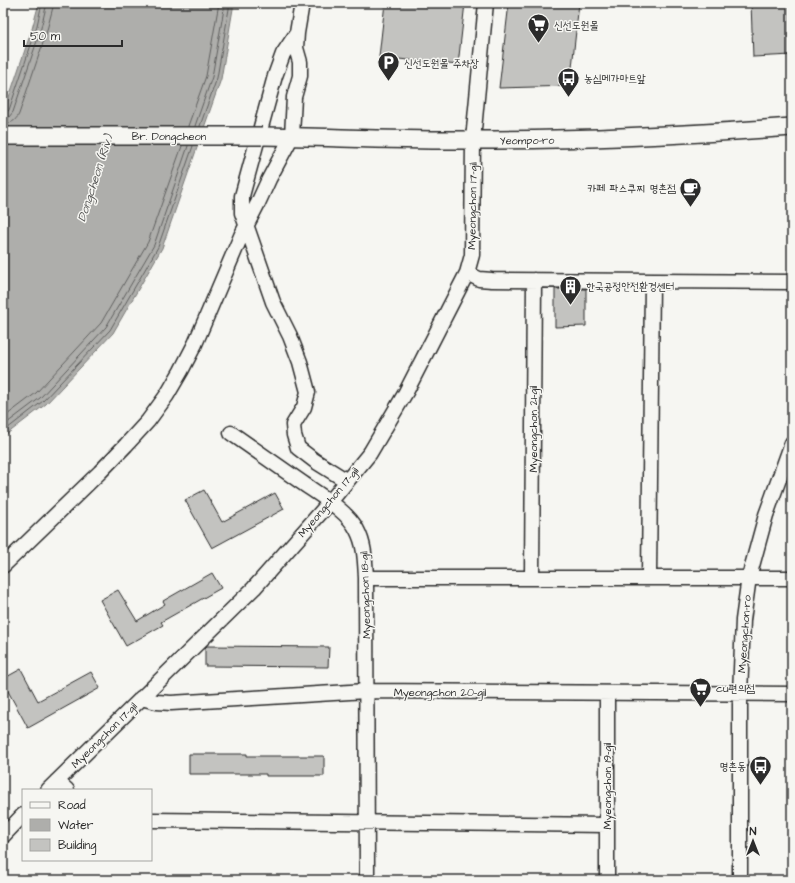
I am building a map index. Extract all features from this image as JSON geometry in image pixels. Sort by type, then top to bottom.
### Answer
[{"type":"main road","name":"Yeompo-ro","points":[[262,136],[473,140],[546,139],[680,134],[792,127]]},
{"type":"main road","name":"Br. Dongcheon","points":[[3,136],[262,136]]},
{"type":"street","points":[[3,566],[100,472],[148,421],[167,395],[195,344],[246,225],[292,136],[294,97],[300,76],[300,62],[296,48],[302,3]]},
{"type":"street","name":"Myeongchon 17-gil","points":[[57,787],[141,698],[254,588],[330,502],[370,452],[406,392],[467,273],[472,255],[473,140],[486,3]]},
{"type":"street","points":[[297,33],[284,54],[275,76],[242,196],[242,213],[273,302],[290,336],[300,362],[308,392],[304,407],[293,425],[298,448],[315,461],[347,481]]},
{"type":"street","points":[[467,273],[479,279],[492,280],[792,282]]},
{"type":"street","name":"Myeongchon 21-gil","points":[[532,578],[534,280]]},
{"type":"street","points":[[649,578],[652,281]]},
{"type":"street","name":"Myeongchon 18-gil","points":[[231,433],[330,502],[346,515],[357,528],[363,543],[366,578],[366,880]]},
{"type":"street","name":"Myeongchon-ro","points":[[740,880],[740,694],[743,620],[749,578],[766,515],[792,443]]},
{"type":"street","points":[[366,578],[792,578]]},
{"type":"street","name":"Myeongchon 20-gil","points":[[141,698],[157,702],[171,703],[366,691],[792,694]]},
{"type":"street","name":"Myeongchon 19-gil","points":[[607,693],[607,880]]},
{"type":"street","points":[[3,836],[22,816]]},
{"type":"street","points":[[152,820],[607,825]]},
{"type":"water","name":"Dongcheon (Riv.)","points":[[39,3],[234,3],[221,79],[162,248],[113,333],[46,404],[3,437],[3,115],[32,29]]},
{"type":"building","points":[[385,3],[465,3],[458,65],[379,57]]},
{"type":"building","name":"신선도원몰","points":[[509,3],[579,3],[570,86],[499,88]]},
{"type":"building","points":[[751,3],[792,3],[792,55],[753,57]]},
{"type":"building","name":"한국공정안전환경센터","points":[[555,289],[586,289],[586,326],[555,327]]},
{"type":"building","points":[[204,490],[222,522],[275,493],[284,509],[212,548],[185,500]]},
{"type":"building","points":[[212,573],[221,588],[161,622],[163,625],[126,646],[100,600],[118,590],[137,621],[165,604],[163,601]]},
{"type":"building","points":[[207,646],[329,647],[328,667],[205,666],[205,648]]},
{"type":"building","points":[[21,669],[38,701],[91,672],[100,688],[28,728],[3,682],[3,679]]},
{"type":"building","points":[[189,754],[324,756],[324,776],[189,774]]},
{"type":"place","name":"신선도원몰","points":[[539,44]]},
{"type":"place","name":"신선도원몰 주차장","points":[[388,82]]},
{"type":"place","name":"농심메가마트앞","points":[[569,98]]},
{"type":"place","name":"카페 파스쿠찌 명촌점","points":[[691,208]]},
{"type":"place","name":"한국공정안전환경센터","points":[[570,306]]},
{"type":"place","name":"cu편의점","points":[[701,708]]},
{"type":"place","name":"명촌동","points":[[761,786]]}]
